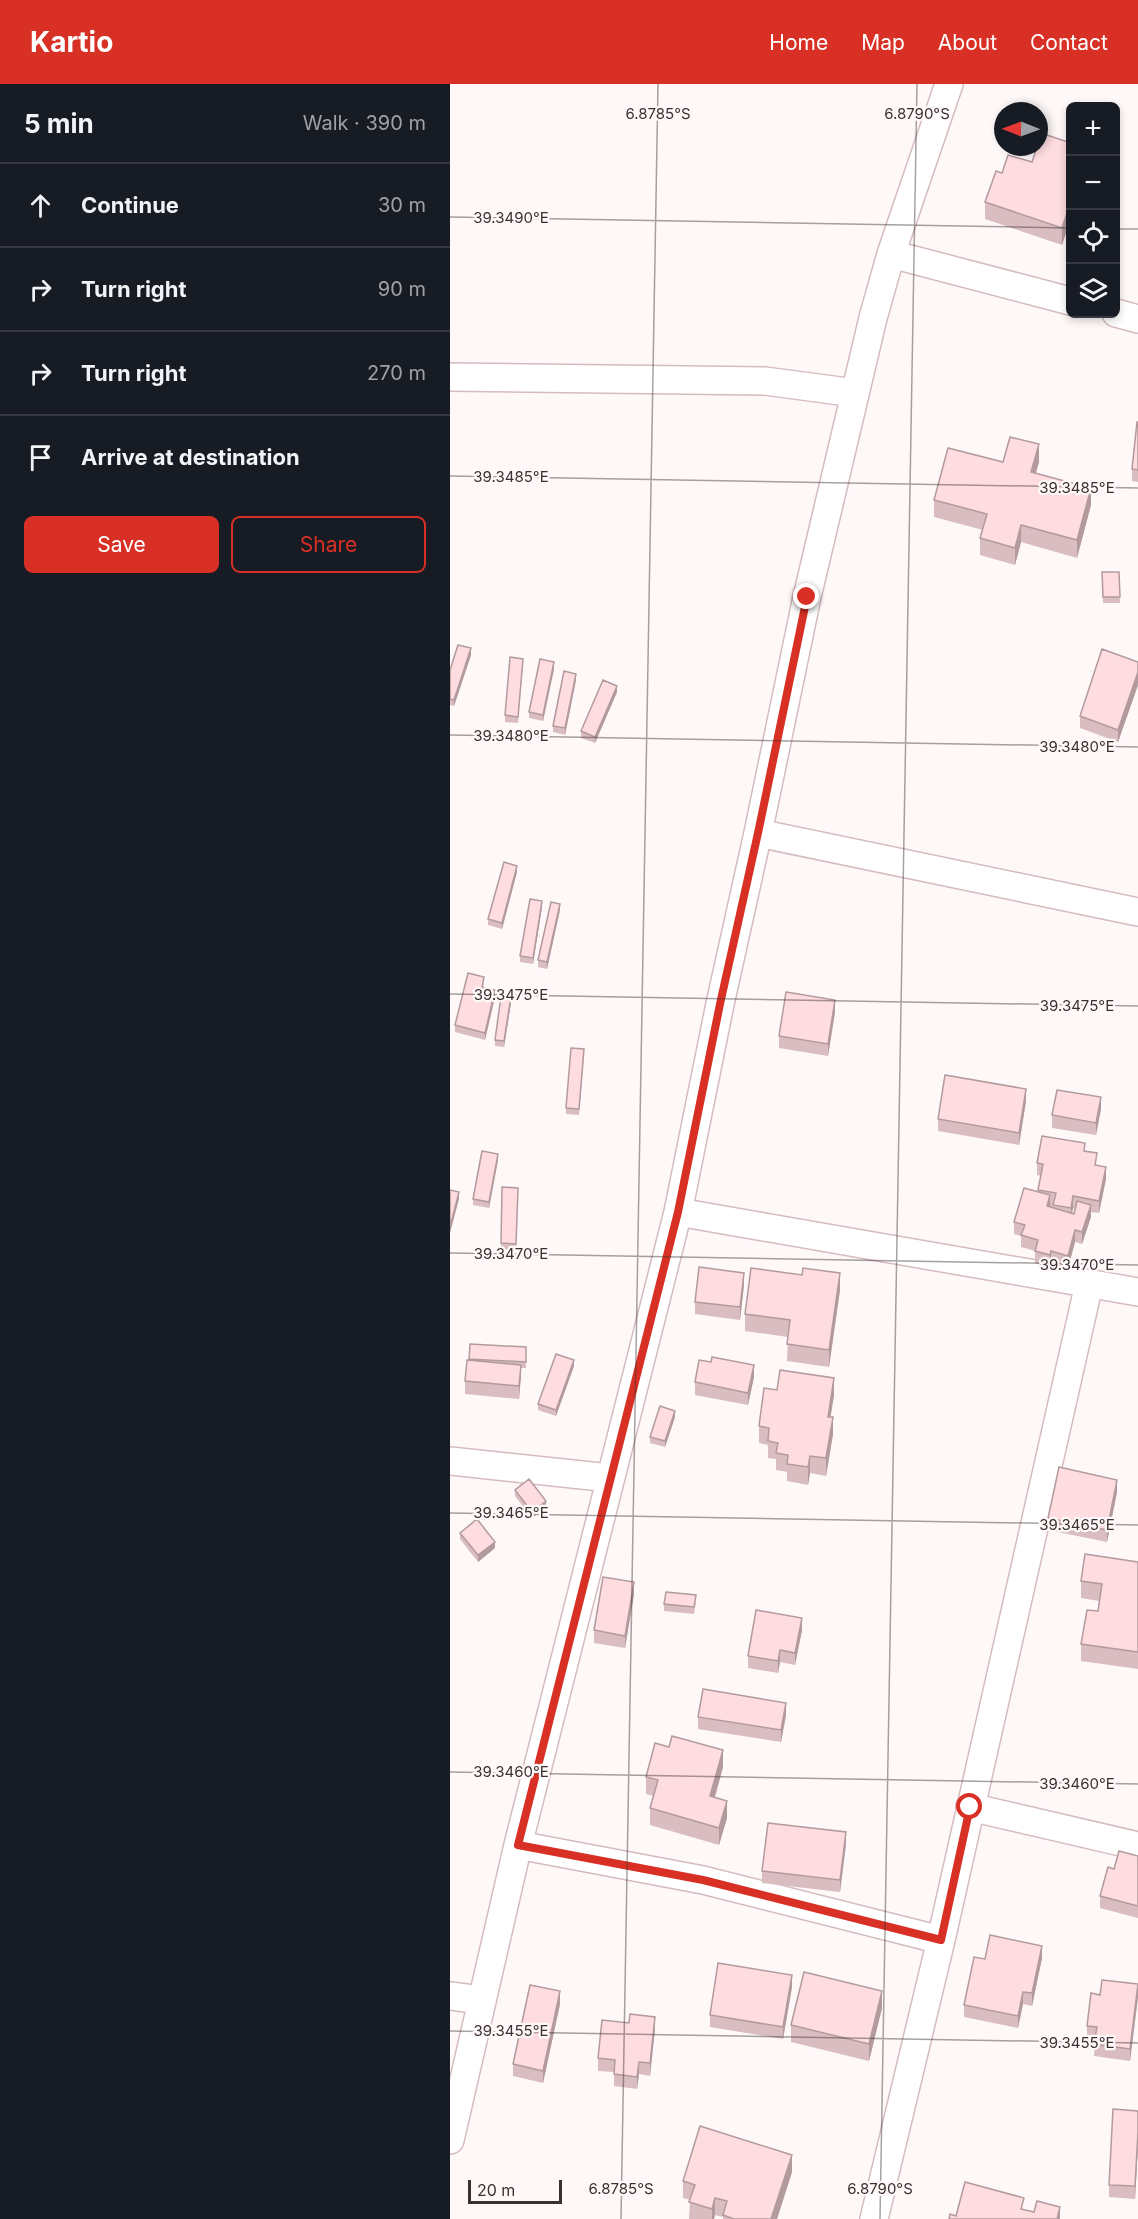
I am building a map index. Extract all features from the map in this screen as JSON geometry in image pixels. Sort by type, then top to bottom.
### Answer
[{"type":"street","points":[[450,2140],[518,1845],[678,1212],[807,597],[855,393],[891,254],[949,84]]},
{"type":"street","points":[[891,254],[1066,300]]},
{"type":"street","points":[[1120,314],[1138,319]]},
{"type":"street","points":[[450,377],[765,381],[855,393]]},
{"type":"street","points":[[758,833],[1138,912]]},
{"type":"street","points":[[678,1212],[1138,1292]]},
{"type":"street","points":[[874,2219],[941,1940],[1089,1284]]},
{"type":"street","points":[[450,1461],[610,1478]]},
{"type":"street","points":[[970,1807],[1138,1846]]},
{"type":"street","points":[[518,1845],[703,1880],[941,1940]]},
{"type":"street","points":[[450,1996],[481,2000]]},
{"type":"building","points":[[1048,135],[1066,141],[1066,216],[1062,228],[985,202],[996,171],[1002,173],[1008,156],[1032,162],[1034,156],[1048,156]]},
{"type":"building","points":[[1138,422],[1138,470],[1132,469]]},
{"type":"building","points":[[1010,437],[1039,444],[1031,472],[1091,488],[1077,540],[1021,525],[1015,548],[980,538],[987,514],[934,500],[948,448],[1003,462]]},
{"type":"building","points":[[1102,572],[1119,572],[1120,597],[1103,597]]},
{"type":"building","points":[[458,645],[471,648],[454,700],[450,699],[450,670]]},
{"type":"building","points":[[1102,649],[1138,662],[1138,672],[1118,730],[1080,716]]},
{"type":"building","points":[[510,657],[523,659],[518,717],[505,715]]},
{"type":"building","points":[[540,659],[554,662],[543,715],[529,712]]},
{"type":"building","points":[[564,671],[576,674],[565,728],[553,726]]},
{"type":"building","points":[[603,680],[617,686],[595,737],[581,731]]},
{"type":"building","points":[[504,862],[517,866],[502,923],[488,919]]},
{"type":"building","points":[[530,899],[542,901],[533,958],[520,956]]},
{"type":"building","points":[[551,902],[560,904],[547,962],[538,960]]},
{"type":"building","points":[[468,973],[484,977],[482,988],[495,990],[485,1033],[455,1025]]},
{"type":"building","points":[[786,992],[835,1000],[828,1044],[779,1036]]},
{"type":"building","points":[[501,996],[511,997],[504,1041],[495,1040]]},
{"type":"building","points":[[571,1048],[584,1049],[579,1109],[566,1108]]},
{"type":"building","points":[[945,1075],[1026,1089],[1019,1133],[938,1119]]},
{"type":"building","points":[[1057,1090],[1101,1097],[1096,1123],[1052,1115]]},
{"type":"building","points":[[1042,1136],[1085,1143],[1084,1151],[1097,1153],[1095,1165],[1106,1167],[1099,1201],[1073,1196],[1071,1208],[1053,1205],[1056,1193],[1038,1190],[1043,1164],[1037,1163]]},
{"type":"building","points":[[482,1151],[498,1154],[489,1202],[473,1199]]},
{"type":"building","points":[[502,1187],[518,1188],[516,1244],[501,1243]]},
{"type":"building","points":[[1024,1188],[1050,1195],[1047,1206],[1074,1214],[1077,1201],[1091,1205],[1082,1232],[1075,1230],[1068,1256],[1051,1251],[1050,1255],[1035,1251],[1038,1240],[1021,1235],[1025,1225],[1014,1222]]},
{"type":"building","points":[[450,1190],[459,1192],[450,1227]]},
{"type":"building","points":[[699,1267],[744,1273],[740,1307],[695,1302]]},
{"type":"building","points":[[751,1268],[802,1275],[803,1268],[840,1273],[829,1350],[787,1344],[790,1320],[745,1314]]},
{"type":"building","points":[[470,1344],[526,1347],[526,1362],[469,1359]]},
{"type":"building","points":[[556,1354],[574,1360],[556,1410],[538,1404]]},
{"type":"building","points":[[712,1357],[754,1365],[748,1393],[695,1382],[699,1360],[711,1362]]},
{"type":"building","points":[[467,1360],[521,1365],[519,1386],[465,1381]]},
{"type":"building","points":[[780,1370],[834,1378],[828,1417],[833,1417],[826,1458],[810,1456],[808,1467],[787,1464],[788,1455],[776,1453],[778,1443],[768,1441],[769,1428],[759,1426],[764,1388],[777,1390]]},
{"type":"building","points":[[660,1406],[675,1411],[665,1441],[650,1437]]},
{"type":"building","points":[[1059,1467],[1117,1480],[1107,1530],[1048,1518]]},
{"type":"building","points":[[529,1479],[546,1501],[532,1512],[515,1490]]},
{"type":"building","points":[[477,1519],[495,1542],[478,1555],[460,1533]]},
{"type":"building","points":[[1085,1554],[1138,1562],[1138,1652],[1081,1644],[1087,1610],[1098,1611],[1102,1584],[1081,1581]]},
{"type":"building","points":[[603,1577],[634,1582],[625,1636],[594,1630]]},
{"type":"building","points":[[666,1592],[696,1595],[694,1607],[664,1604]]},
{"type":"building","points":[[756,1610],[802,1618],[795,1653],[780,1650],[778,1661],[748,1656]]},
{"type":"building","points":[[703,1689],[786,1703],[781,1730],[698,1717]]},
{"type":"building","points":[[672,1736],[723,1750],[710,1796],[727,1801],[719,1828],[650,1808],[658,1780],[646,1777],[655,1743],[669,1747]]},
{"type":"building","points":[[768,1823],[846,1832],[840,1880],[762,1871]]},
{"type":"building","points":[[1119,1851],[1138,1856],[1138,1906],[1100,1896],[1108,1867],[1114,1869]]},
{"type":"building","points":[[990,1935],[1042,1946],[1032,1993],[1023,1992],[1018,2016],[964,2005],[974,1957],[985,1959]]},
{"type":"building","points":[[718,1963],[792,1975],[783,2027],[710,2015]]},
{"type":"building","points":[[804,1972],[882,1991],[869,2044],[791,2025]]},
{"type":"building","points":[[1102,1980],[1138,1984],[1130,2049],[1094,2044],[1097,2027],[1087,2026],[1091,1993],[1100,1995]]},
{"type":"building","points":[[530,1985],[560,1991],[543,2071],[513,2064]]},
{"type":"building","points":[[630,2014],[655,2017],[650,2063],[639,2062],[637,2077],[614,2074],[615,2060],[598,2058],[602,2020],[629,2023]]},
{"type":"building","points":[[1113,2109],[1138,2111],[1135,2186],[1109,2185]]},
{"type":"building","points":[[700,2126],[792,2155],[771,2219],[734,2219],[723,2215],[727,2201],[715,2198],[712,2209],[689,2202],[695,2185],[683,2181]]},
{"type":"building","points":[[965,2182],[1024,2198],[1021,2209],[1034,2212],[1037,2201],[1060,2207],[1057,2219],[949,2219],[950,2214],[956,2216]]},
{"type":"route","points":[[807,597],[678,1212],[518,1845],[703,1880],[941,1940],[970,1807]]}]
